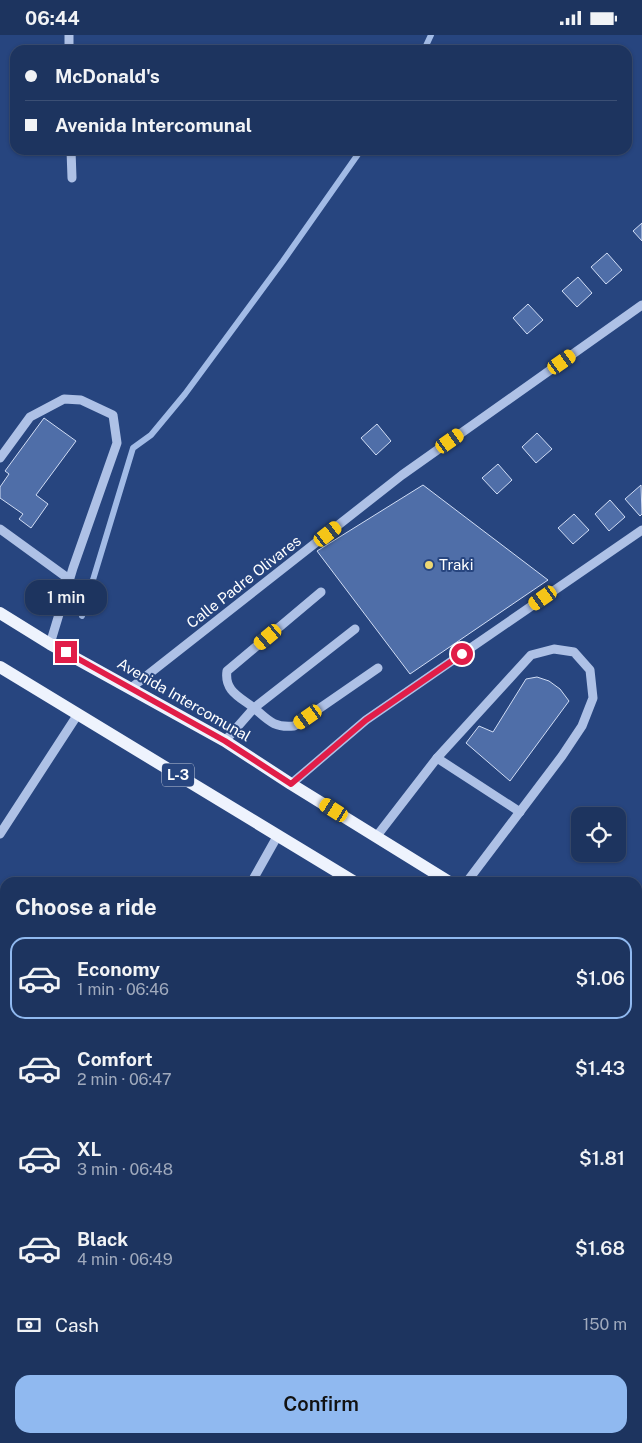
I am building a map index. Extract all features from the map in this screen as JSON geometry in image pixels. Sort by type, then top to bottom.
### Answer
[{"type":"main road","name":"Avenida Intercomunal","points":[[0,613],[225,741],[441,877]]},
{"type":"main road","name":"L-3","points":[[0,667],[346,877]]},
{"type":"street","points":[[71,155],[72,178]]},
{"type":"street","name":"Calle Padre Olivares","points":[[130,688],[402,475],[642,305]]},
{"type":"street","points":[[0,458],[30,417],[64,399],[81,400],[112,415],[117,443],[69,579],[50,643]]},
{"type":"street","points":[[0,529],[69,579]]},
{"type":"street","points":[[291,784],[366,720],[641,532]]},
{"type":"street","points":[[321,592],[227,671],[226,681],[230,689],[275,726],[294,726],[378,668]]},
{"type":"street","points":[[225,741],[254,709],[356,629]]},
{"type":"street","points":[[376,837],[437,758],[531,655],[554,649],[574,652],[590,670],[592,698],[582,726],[562,756],[471,877]]},
{"type":"street","points":[[0,834],[78,714]]},
{"type":"street","points":[[437,758],[520,812]]},
{"type":"street","points":[[255,877],[278,835]]},
{"type":"building","points":[[642,223],[642,241],[633,231]]},
{"type":"building","points":[[607,253],[622,270],[606,284],[591,267]]},
{"type":"building","points":[[578,277],[592,293],[577,307],[562,291]]},
{"type":"building","points":[[528,304],[543,320],[527,334],[513,318]]},
{"type":"building","points":[[44,418],[76,441],[36,495],[48,504],[31,528],[19,519],[23,514],[0,498],[0,487],[9,474],[5,471]]},
{"type":"building","points":[[377,424],[391,441],[376,455],[361,438]]},
{"type":"building","points":[[537,433],[552,449],[536,463],[522,447]]},
{"type":"building","points":[[498,464],[512,480],[497,494],[482,478]]},
{"type":"building","name":"Traki","points":[[423,485],[548,580],[410,674],[317,551]]},
{"type":"building","points":[[641,485],[642,514],[640,516],[625,499]]},
{"type":"building","points":[[610,500],[625,517],[609,531],[595,514]]},
{"type":"building","points":[[574,514],[589,530],[573,544],[558,528]]},
{"type":"building","points":[[537,677],[549,681],[560,689],[569,701],[510,781],[466,743],[479,726],[493,732],[526,679]]},
{"type":"waterway","points":[[426,45],[431,35]]},
{"type":"waterway","points":[[82,616],[133,448],[151,435],[185,394],[283,261],[357,155]]},
{"type":"place","name":"Traki","points":[[429,565]]},
{"type":"route","points":[[66,652],[225,741],[291,784],[366,720],[462,654]]}]
